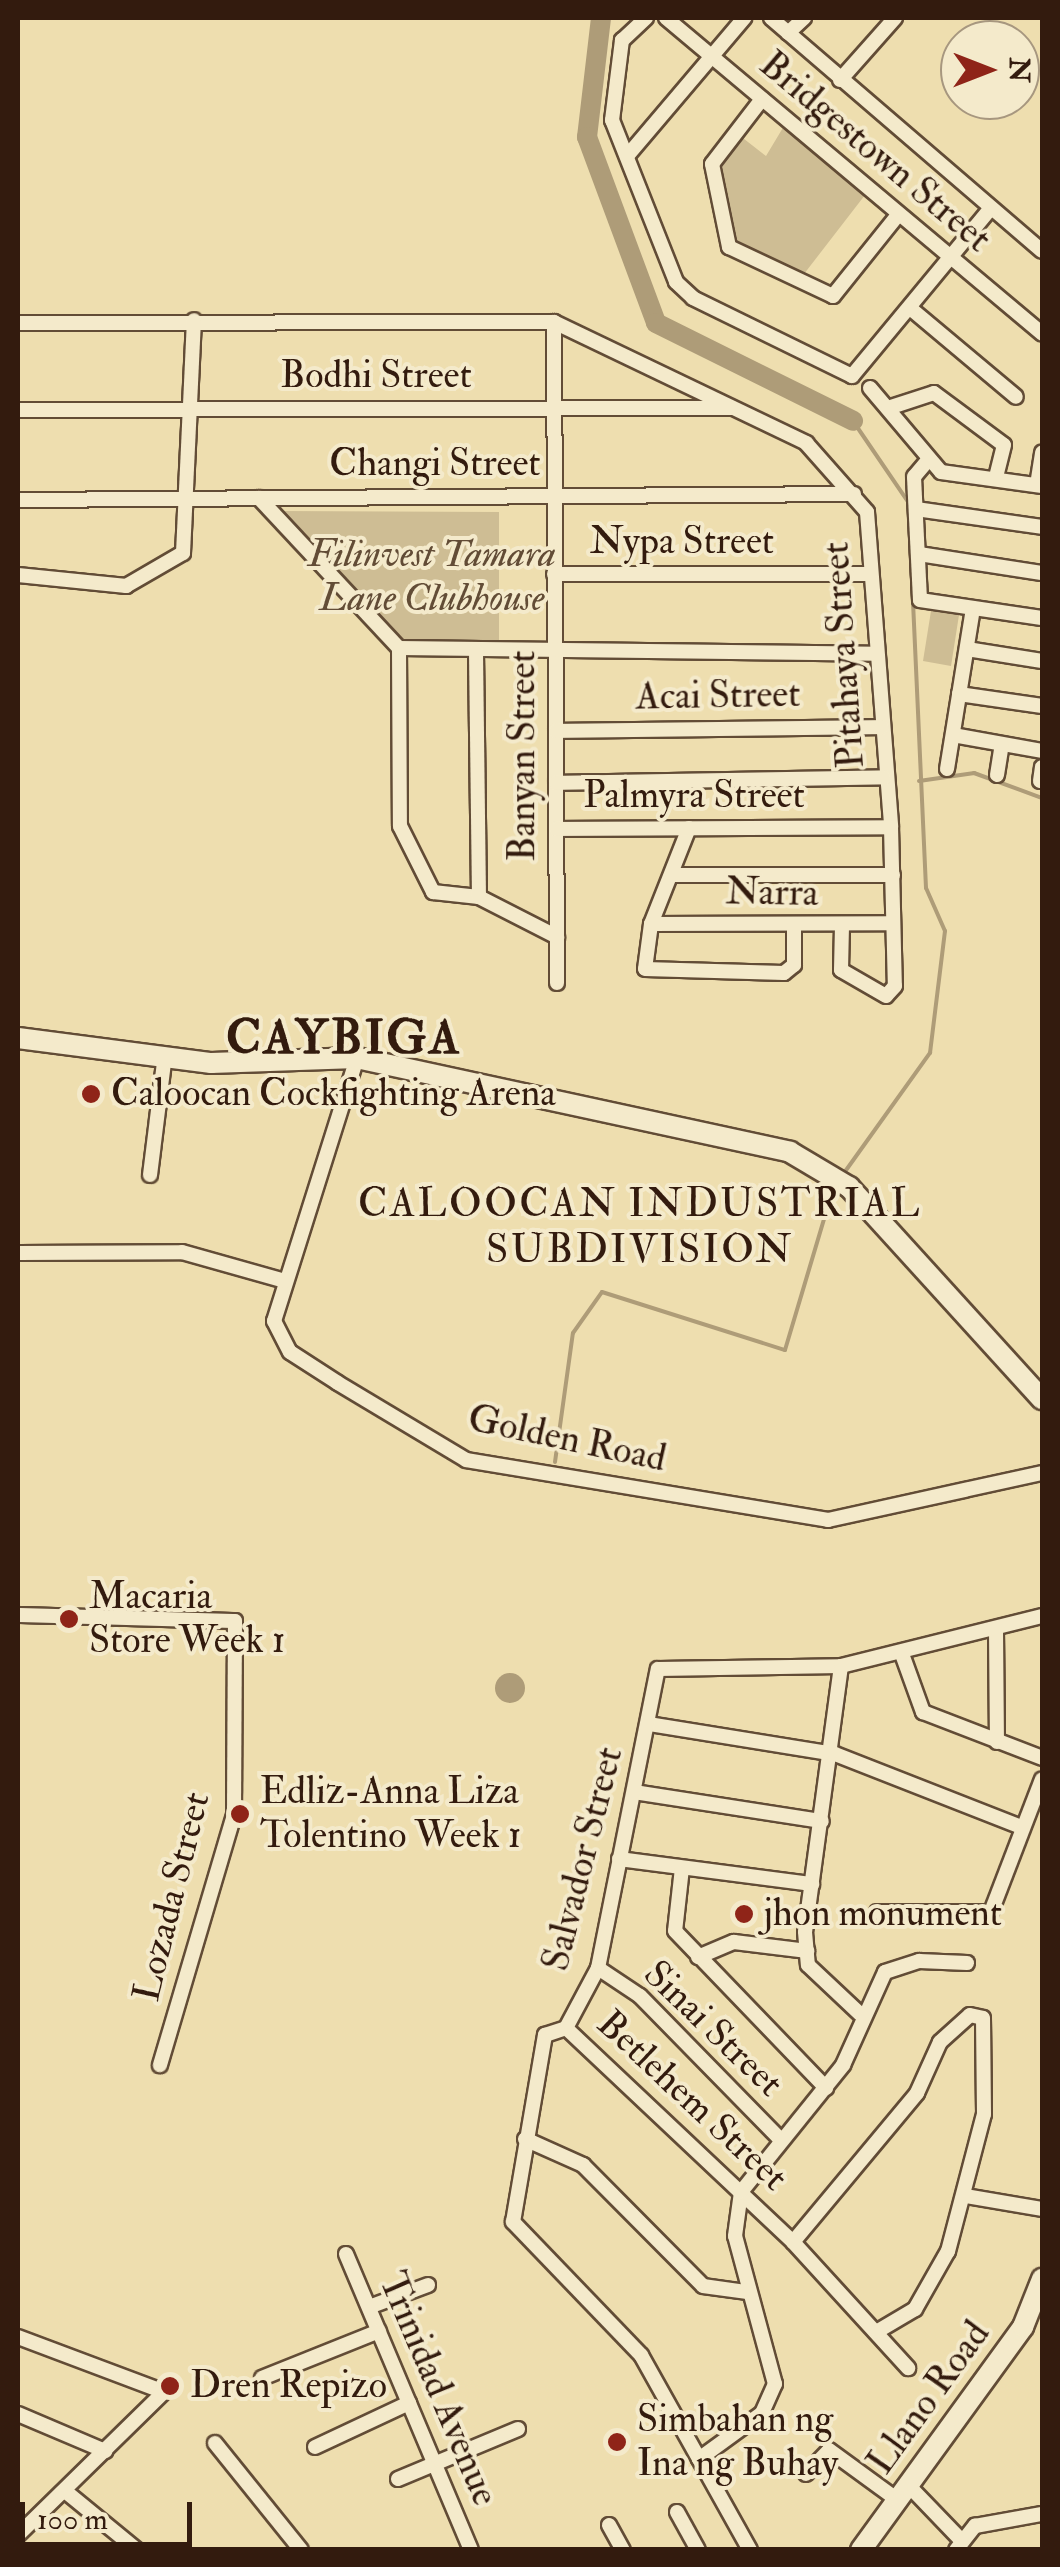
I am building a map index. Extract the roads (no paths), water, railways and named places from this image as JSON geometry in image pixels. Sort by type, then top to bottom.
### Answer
[{"type":"main road","points":[[18,1038],[164,1055],[356,1058],[782,1149],[839,1179],[1042,1400]]},
{"type":"main road","name":"Llano Road","points":[[860,2550],[905,2494],[1024,2326],[1042,2283]]},
{"type":"street","points":[[646,18],[622,40],[612,120],[676,282],[848,376],[910,308],[991,208]]},
{"type":"street","name":"Bridgestown Street","points":[[666,18],[1042,334]]},
{"type":"street","points":[[628,155],[744,18]]},
{"type":"street","points":[[771,18],[1042,251]]},
{"type":"street","points":[[788,33],[804,18]]},
{"type":"street","points":[[840,80],[895,18]]},
{"type":"street","points":[[762,99],[712,164],[729,247],[833,296],[898,215]]},
{"type":"street","points":[[910,308],[1016,397]]},
{"type":"street","points":[[18,576],[126,586],[147,579],[183,553],[191,499],[194,320]]},
{"type":"street","points":[[18,324],[194,320],[554,322]]},
{"type":"street","name":"Pitahaya Street","points":[[554,322],[806,443],[868,512],[884,777],[891,827],[895,986],[875,998],[850,981],[842,926]]},
{"type":"street","name":"Banyan Street","points":[[554,322],[557,983]]},
{"type":"street","points":[[870,388],[941,472],[1040,485],[1042,452]]},
{"type":"street","points":[[888,408],[934,393],[1004,445],[996,478]]},
{"type":"street","name":"Bodhi Street","points":[[18,410],[734,408]]},
{"type":"street","points":[[929,458],[914,478],[920,600],[1042,618]]},
{"type":"street","name":"Changi Street","points":[[18,500],[854,494]]},
{"type":"street","points":[[258,498],[399,648],[400,826],[433,892],[478,897],[557,937]]},
{"type":"street","points":[[916,509],[1042,527]]},
{"type":"street","points":[[919,554],[1042,573]]},
{"type":"street","name":"Nypa Street","points":[[554,574],[870,574]]},
{"type":"street","points":[[947,769],[974,608]]},
{"type":"street","points":[[399,648],[476,652],[876,654]]},
{"type":"street","points":[[967,649],[1042,661]]},
{"type":"street","points":[[476,652],[478,897]]},
{"type":"street","points":[[960,694],[1042,706]]},
{"type":"street","name":"Acai Street","points":[[556,732],[882,726]]},
{"type":"street","points":[[952,736],[1042,750]]},
{"type":"street","points":[[997,775],[1002,744]]},
{"type":"street","points":[[556,782],[884,777]]},
{"type":"street","name":"Palmyra Street","points":[[556,829],[891,827]]},
{"type":"street","points":[[689,828],[640,962],[670,972],[784,974],[794,966],[794,928]]},
{"type":"street","points":[[672,875],[893,875]]},
{"type":"street","name":"Narra","points":[[651,924],[794,928],[893,923]]},
{"type":"street","points":[[150,1175],[164,1055]]},
{"type":"street","name":"Golden Road","points":[[356,1058],[274,1321],[282,1344],[466,1460],[828,1520],[1042,1473]]},
{"type":"street","points":[[18,1253],[182,1252],[285,1281]]},
{"type":"street","name":"Lozada Street","points":[[18,1615],[234,1621],[234,1814],[160,2065]]},
{"type":"street","points":[[860,2014],[808,1965],[807,1951],[812,1884],[834,1754],[841,1666],[902,1654],[1042,1616]]},
{"type":"street","points":[[996,1630],[997,1742]]},
{"type":"street","points":[[902,1654],[923,1712],[1042,1758]]},
{"type":"street","name":"Salvador Street","points":[[699,2459],[641,2355],[513,2222],[526,2139],[545,2035],[566,2028],[598,1968],[658,1669],[841,1666]]},
{"type":"street","points":[[648,1724],[834,1754],[1019,1826]]},
{"type":"street","points":[[877,1912],[992,1912],[1019,1826],[1042,1779]]},
{"type":"street","points":[[634,1792],[822,1821]]},
{"type":"street","points":[[619,1859],[812,1884]]},
{"type":"street","points":[[682,1868],[676,1931],[826,2088]]},
{"type":"street","points":[[698,1957],[734,1942],[807,1951]]},
{"type":"street","points":[[750,2550],[699,2459],[762,2413],[772,2394],[774,2368],[746,2292],[732,2212],[741,2192],[826,2088],[860,2014],[885,1972],[919,1960],[967,1963]]},
{"type":"street","name":"Sinai Street","points":[[598,1968],[640,1996],[781,2140]]},
{"type":"street","points":[[793,2242],[917,2093],[940,2042],[977,2015],[988,2032],[986,2072],[966,2196],[929,2292],[878,2331]]},
{"type":"street","name":"Betlehem Street","points":[[566,2028],[793,2242],[908,2368]]},
{"type":"street","points":[[526,2139],[584,2166],[702,2286],[746,2292]]},
{"type":"street","points":[[966,2196],[1042,2210]]},
{"type":"street","name":"Trinidad Avenue","points":[[346,2254],[471,2550]]},
{"type":"street","points":[[369,2308],[428,2284]]},
{"type":"street","points":[[262,2378],[379,2331]]},
{"type":"street","points":[[18,2337],[164,2392],[18,2535]]},
{"type":"street","points":[[315,2447],[409,2404]]},
{"type":"street","points":[[18,2414],[105,2451]]},
{"type":"street","points":[[398,2479],[518,2429]]},
{"type":"street","points":[[215,2443],[300,2550]]},
{"type":"street","points":[[806,2474],[829,2450],[905,2494],[959,2545],[975,2526],[1042,2514]]},
{"type":"street","points":[[65,2491],[137,2550]]},
{"type":"street","points":[[677,2512],[698,2550]]},
{"type":"street","points":[[609,2525],[623,2550]]},
{"type":"waterway","points":[[601,18],[587,137],[656,323],[853,421]]},
{"type":"waterway","points":[[853,421],[909,503]]},
{"type":"waterway","points":[[844,1173],[930,1053],[945,931],[926,888],[911,552]]},
{"type":"waterway","points":[[919,781],[974,773],[1042,798]]},
{"type":"waterway","points":[[555,1462],[573,1333],[602,1292],[785,1350],[833,1189]]},
{"type":"place","name":"Caloocan Cockfighting Arena","points":[[91,1094]]},
{"type":"place","name":"Macaria Store Week 1","points":[[69,1619]]},
{"type":"place","name":"Edliz-Anna Liza Tolentino Week 1","points":[[240,1814]]},
{"type":"place","name":"jhon monument","points":[[744,1914]]},
{"type":"place","name":"Dren Repizo","points":[[170,2386]]},
{"type":"place","name":"Simbahan ng Ina ng Buhay","points":[[617,2442]]},
{"type":"district","name":"CAYBIGA","points":[[344,1039]]},
{"type":"district","name":"CALOOCAN INDUSTRIAL SUBDIVISION","points":[[640,1227]]},
{"type":"park label","name":"Filinvest Tamara Lane Clubhouse","points":[[432,577]]}]
